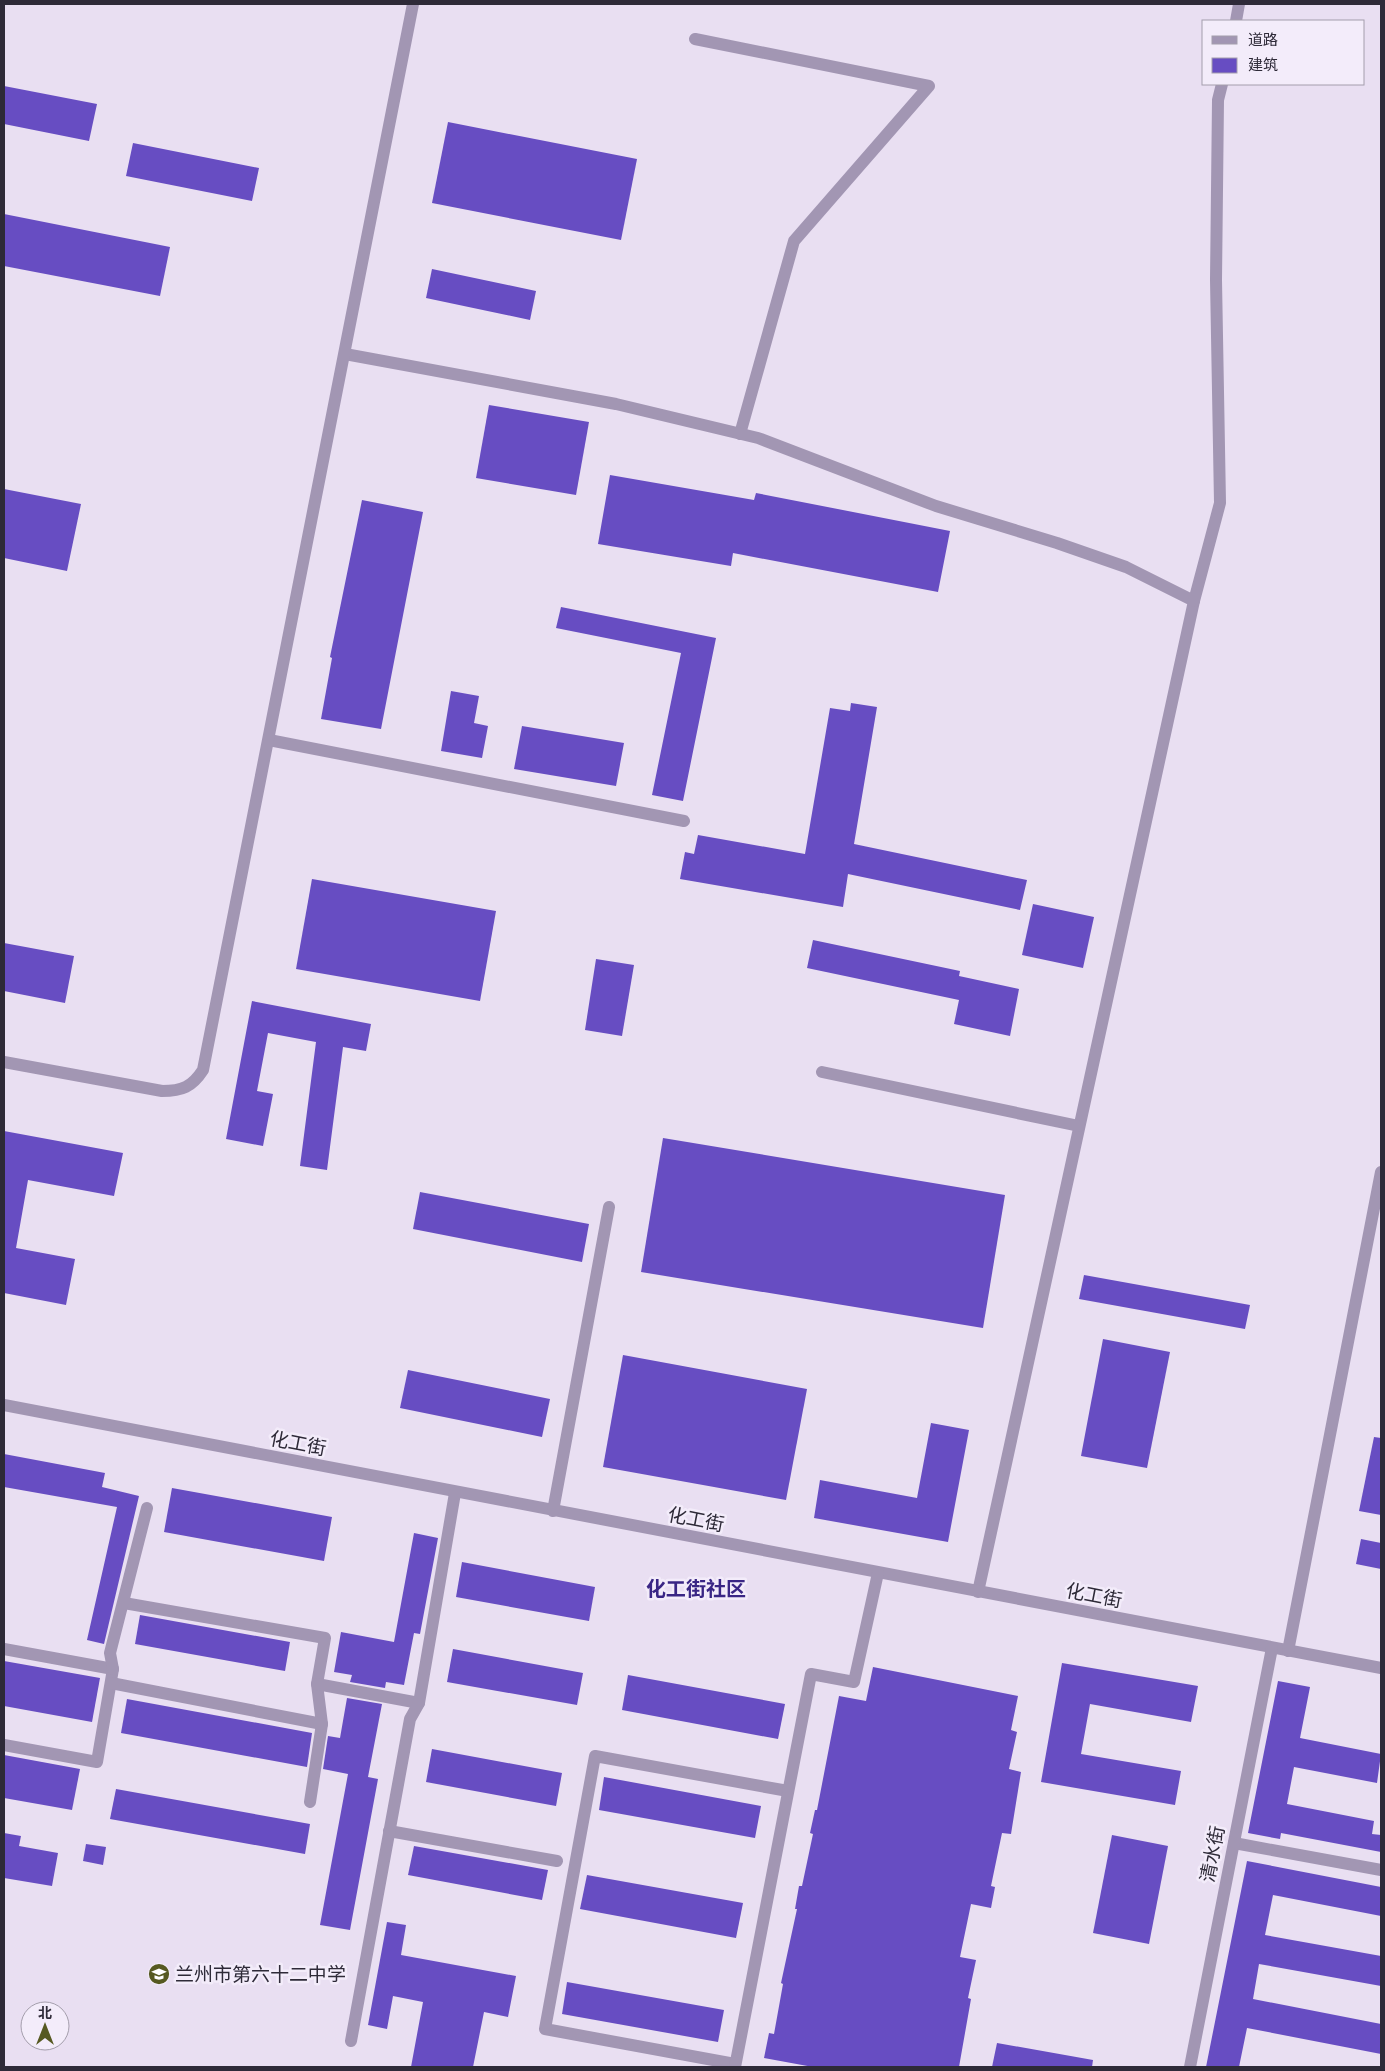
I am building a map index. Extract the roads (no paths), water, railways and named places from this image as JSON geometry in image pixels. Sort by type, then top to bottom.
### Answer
[{"type":"street","points":[[4,1062],[162,1092],[175,1092],[196,1081],[203,1070],[413,4]]},
{"type":"street","points":[[1236,20],[1240,4]]},
{"type":"street","points":[[695,39],[929,86],[794,240],[740,434]]},
{"type":"street","points":[[978,1592],[1194,601],[1220,504],[1216,270],[1218,100],[1222,85]]},
{"type":"street","points":[[345,354],[616,404],[758,438],[936,506],[1126,567],[1194,601]]},
{"type":"street","points":[[269,740],[684,820]]},
{"type":"street","points":[[822,1072],[1079,1126]]},
{"type":"street","points":[[1288,1651],[1381,1172]]},
{"type":"street","points":[[553,1511],[609,1207]]},
{"type":"street","name":"化工街","points":[[4,1405],[455,1493],[1381,1668]]},
{"type":"street","points":[[351,2041],[410,1719],[418,1703],[455,1493]]},
{"type":"street","points":[[4,1745],[97,1762],[114,1669],[110,1653],[147,1508]]},
{"type":"street","points":[[788,1790],[595,1756],[545,2029],[735,2065],[788,1790],[810,1674],[854,1682],[878,1573]]},
{"type":"street","points":[[124,1603],[325,1638],[317,1684],[322,1724],[310,1802]]},
{"type":"street","name":"清水街","points":[[1190,2067],[1272,1648]]},
{"type":"street","points":[[4,1649],[114,1669]]},
{"type":"street","points":[[111,1683],[322,1724]]},
{"type":"street","points":[[317,1684],[418,1703]]},
{"type":"street","points":[[389,1831],[556,1861]]},
{"type":"street","points":[[1234,1843],[1381,1870]]},
{"type":"place","name":"兰州市第六十二中学","points":[[159,1974]]},
{"type":"district","name":"化工街社区","points":[[696,1588]]}]
